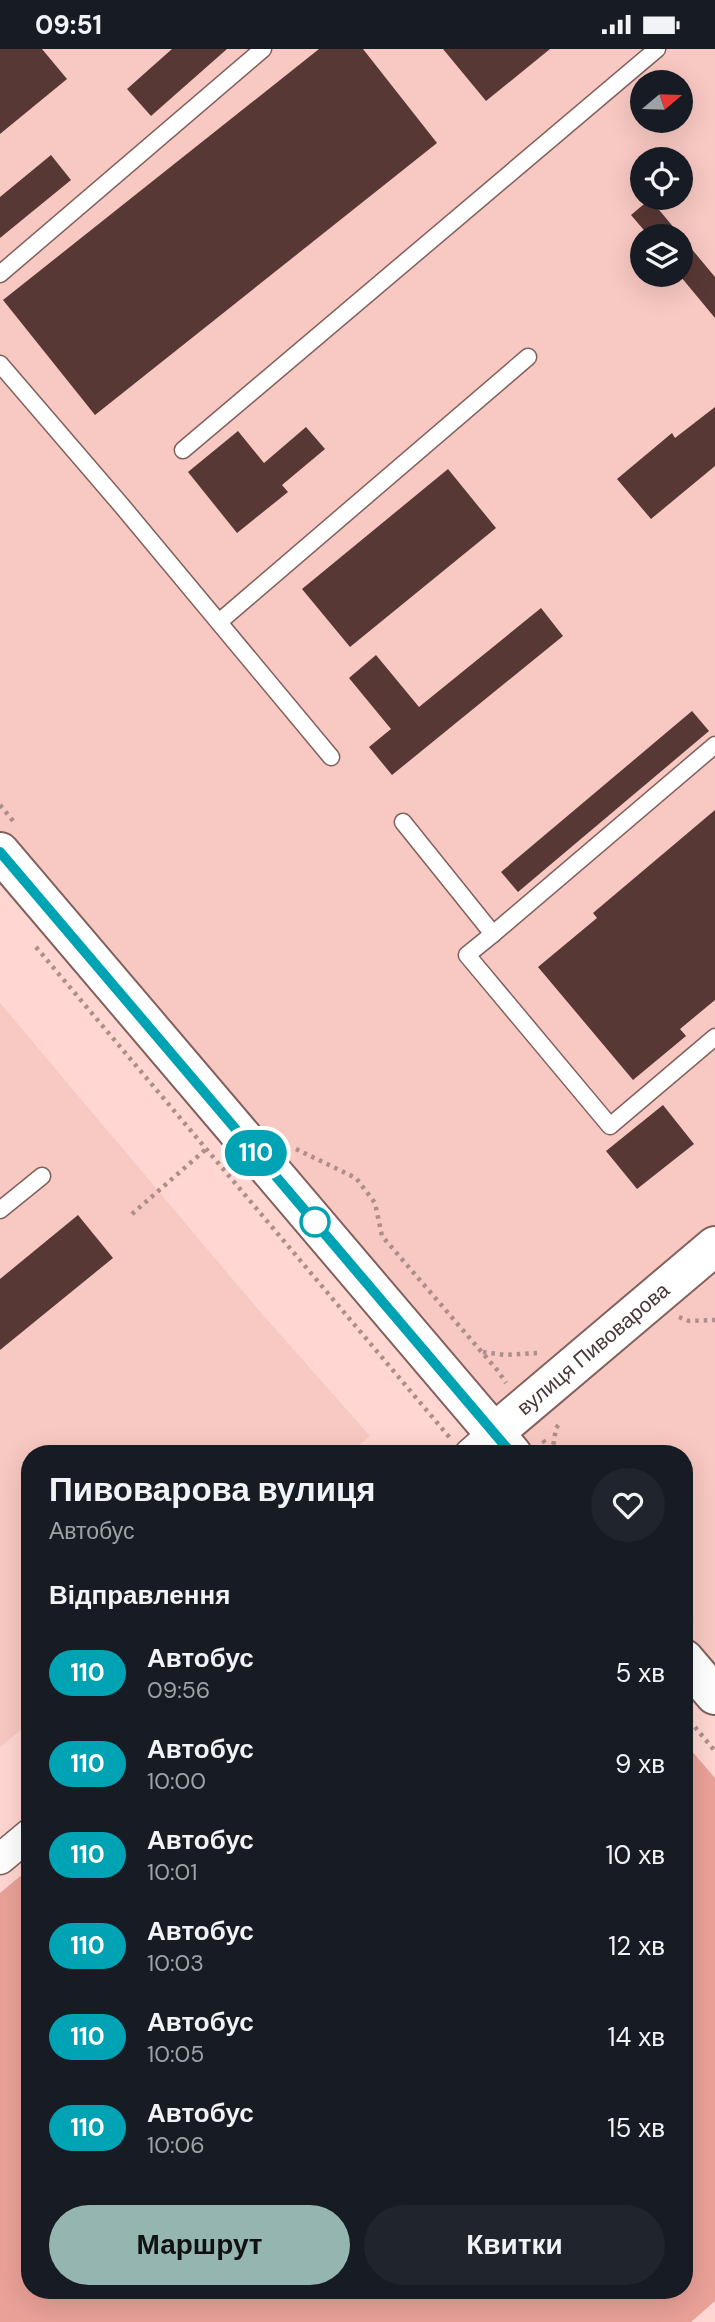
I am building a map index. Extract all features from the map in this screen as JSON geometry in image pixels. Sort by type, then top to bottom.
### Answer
[{"type":"main road","points":[[0,852],[481,1445]]},
{"type":"main road","name":"вулиця Пивоварова","points":[[485,1445],[715,1246]]},
{"type":"main road","points":[[693,1669],[715,1695]]},
{"type":"street","points":[[0,1859],[21,1841]]},
{"type":"lane","points":[[0,274],[264,49]]},
{"type":"lane","points":[[183,450],[657,49]]},
{"type":"lane","points":[[219,622],[528,357]]},
{"type":"lane","points":[[0,364],[331,757]]},
{"type":"lane","points":[[715,745],[467,955],[610,1126],[715,1037]]},
{"type":"lane","points":[[402,822],[493,934]]},
{"type":"lane","points":[[0,1210],[42,1176]]},
{"type":"path","points":[[34,943],[38,952],[206,1150],[481,1445]]},
{"type":"path","points":[[293,1148],[356,1178],[375,1203],[382,1236],[498,1371]]},
{"type":"path","points":[[132,1214],[206,1150]]},
{"type":"path","points":[[672,1314],[689,1321],[715,1320]]},
{"type":"path","points":[[693,1725],[715,1751]]},
{"type":"shaded area","points":[[0,49],[715,49],[715,1677],[693,1651],[693,1445],[518,1445],[0,833]]},
{"type":"shaded area","points":[[0,1003],[256,1307],[370,1436],[359,1445],[21,1445],[21,1730],[0,1747]]},
{"type":"shaded area","points":[[693,1752],[715,1778],[715,2301],[691,2322],[0,2322],[0,1893],[21,1876],[21,2299],[693,2299]]},
{"type":"building","points":[[0,49],[42,49],[67,79],[0,134]]},
{"type":"building","points":[[172,49],[227,49],[151,116],[127,89]]},
{"type":"building","points":[[319,49],[363,49],[437,143],[95,415],[3,300]]},
{"type":"building","points":[[443,49],[550,49],[486,101]]},
{"type":"building","points":[[51,155],[71,180],[0,238],[0,197]]},
{"type":"building","points":[[637,210],[659,210],[671,224],[639,224],[631,215]]},
{"type":"building","points":[[693,250],[715,277],[715,318],[689,287],[693,287]]},
{"type":"building","points":[[715,407],[715,466],[651,519],[617,479],[672,433],[675,438]]},
{"type":"building","points":[[306,427],[325,449],[282,485],[288,492],[237,533],[188,472],[238,431],[264,463]]},
{"type":"building","points":[[448,469],[496,528],[350,647],[302,589]]},
{"type":"building","points":[[541,608],[563,636],[392,775],[369,747],[391,729],[349,678],[376,655],[419,707]]},
{"type":"building","points":[[692,711],[709,731],[518,892],[501,872]]},
{"type":"building","points":[[715,810],[715,1000],[680,1029],[686,1036],[633,1080],[538,967],[597,918],[593,913]]},
{"type":"building","points":[[663,1105],[694,1144],[637,1189],[606,1151]]},
{"type":"building","points":[[78,1215],[113,1258],[0,1350],[0,1279]]},
{"type":"bus line","name":"110","points":[[0,852],[504,1445]]}]
